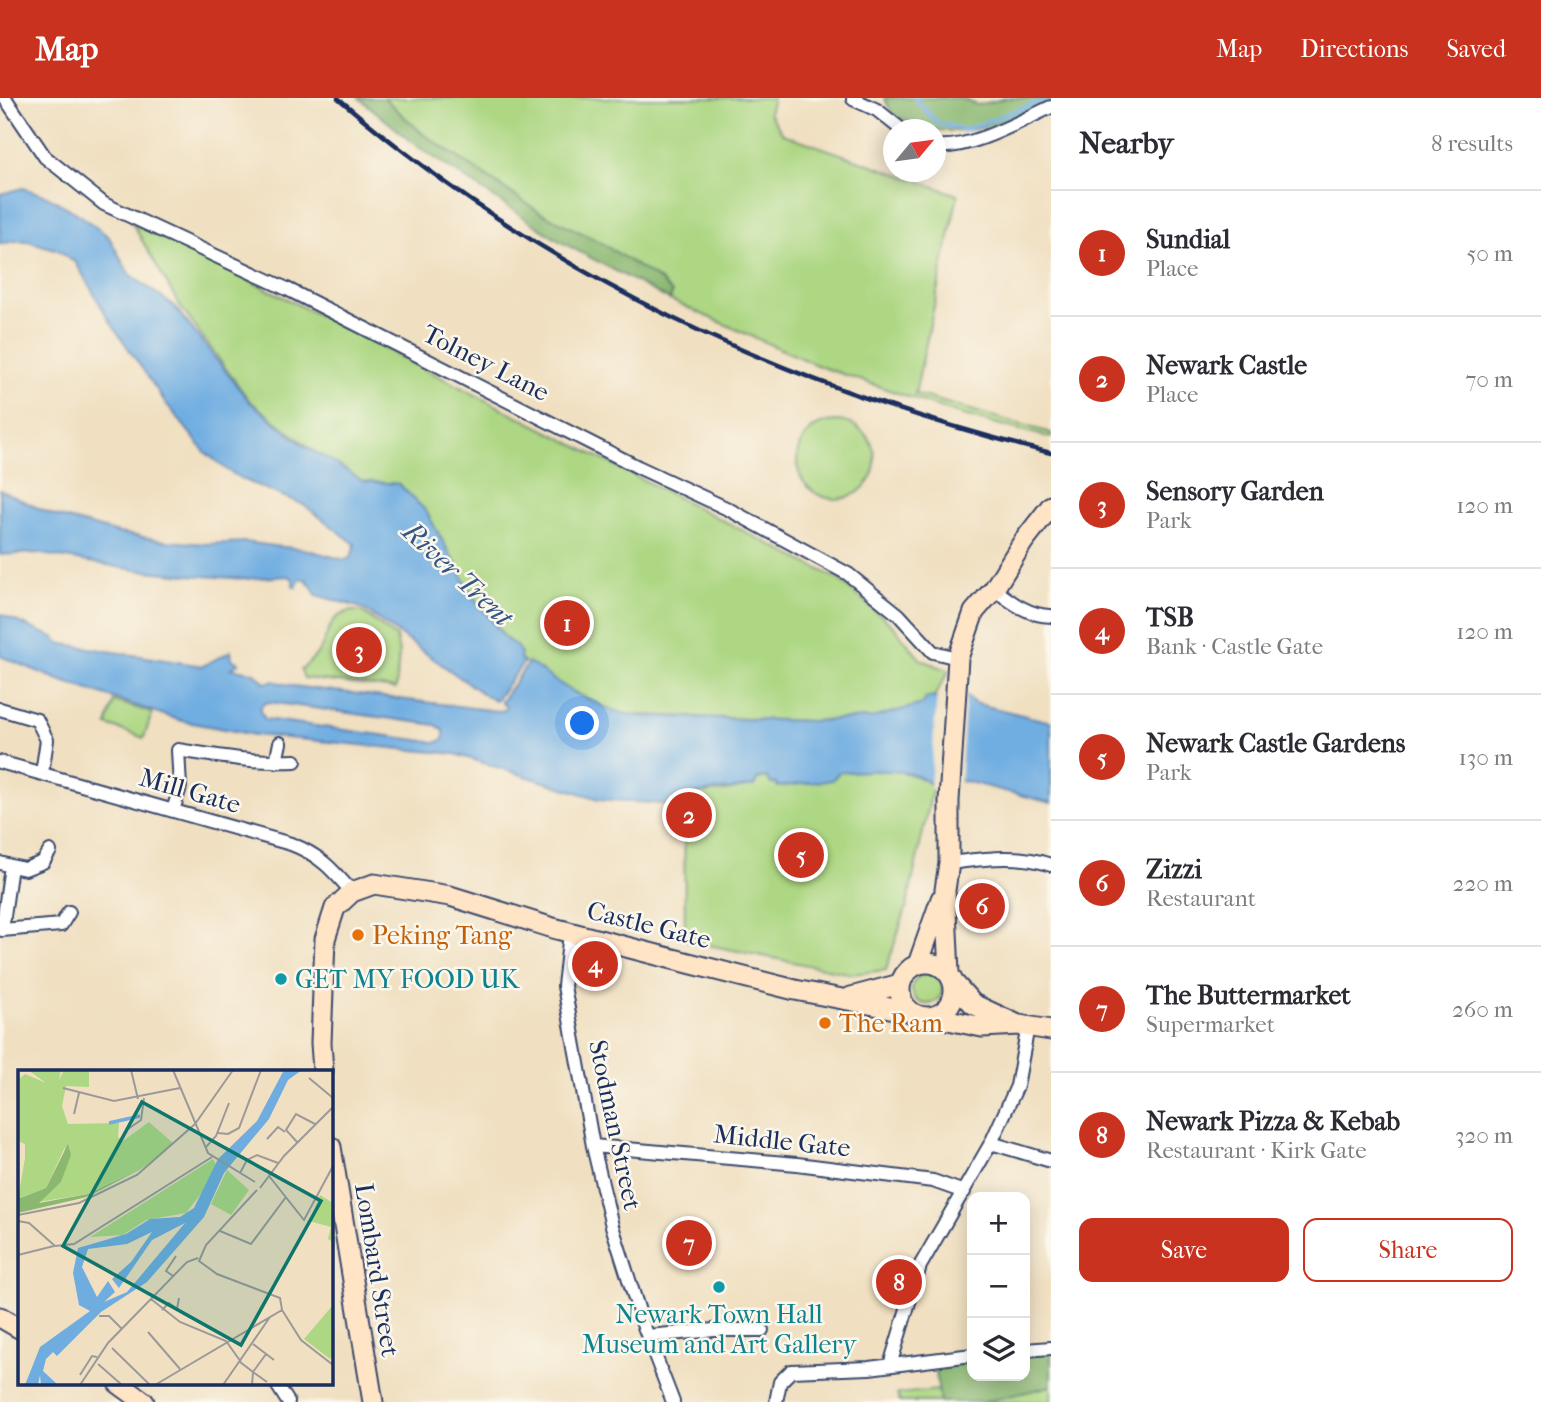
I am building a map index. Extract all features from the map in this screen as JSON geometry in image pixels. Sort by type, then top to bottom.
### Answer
[{"type":"main road","points":[[1023,1025],[982,1027],[918,1016],[902,1000],[900,984],[903,976],[918,964],[945,890],[949,863],[949,801],[958,658],[974,612],[994,589],[1023,542],[1051,506]]},
{"type":"main road","name":"Castle Gate","points":[[352,892],[374,884],[450,896],[570,933],[795,990],[912,1012]]},
{"type":"main road","points":[[933,1017],[948,1007],[955,991],[951,978],[945,890]]},
{"type":"main road","points":[[323,1070],[321,1043],[325,939],[335,908],[352,892]]},
{"type":"main road","points":[[918,964],[934,963],[973,1004],[1023,1025],[1051,1030]]},
{"type":"main road","points":[[846,998],[900,984]]},
{"type":"main road","name":"Lombard Street","points":[[332,1160],[336,1214],[373,1402]]},
{"type":"main road","points":[[0,1317],[18,1327]]},
{"type":"main road","points":[[119,1384],[144,1402]]},
{"type":"street","name":"Tolney Lane","points":[[5,98],[44,157],[104,204],[288,289],[638,467],[728,509],[848,574],[899,615],[933,652],[958,658]]},
{"type":"street","points":[[853,99],[877,110],[888,119]]},
{"type":"street","points":[[946,147],[966,142],[1051,107]]},
{"type":"street","points":[[994,589],[1012,603],[1030,612],[1051,616]]},
{"type":"street","points":[[0,709],[37,720],[47,740],[43,773]]},
{"type":"street","points":[[276,762],[280,743]]},
{"type":"street","points":[[173,811],[180,788],[178,750],[221,758],[296,761]]},
{"type":"street","name":"Mill Gate","points":[[0,762],[311,851],[326,862],[352,892]]},
{"type":"street","points":[[50,850],[44,862],[25,869],[6,865],[2,930],[61,925],[69,912]]},
{"type":"street","points":[[949,863],[996,858],[1024,859],[1051,865]]},
{"type":"street","name":"Stodman Street","points":[[570,933],[564,986],[593,1146],[612,1226],[645,1330],[673,1402]]},
{"type":"street","points":[[890,1365],[919,1266],[991,1143],[1017,1086],[1023,1025]]},
{"type":"street","points":[[991,1143],[1051,1161]]},
{"type":"street","name":"Middle Gate","points":[[593,1146],[824,1167],[933,1181],[964,1192]]},
{"type":"street","points":[[645,1330],[762,1330]]},
{"type":"street","points":[[1030,1350],[1051,1348]]},
{"type":"street","points":[[776,1402],[783,1377],[795,1371],[833,1371],[967,1356]]},
{"type":"street","points":[[277,1384],[288,1402]]},
{"type":"green space","points":[[359,98],[384,98],[423,134],[541,213],[598,241],[661,281],[672,293],[670,300],[559,241],[417,146]]},
{"type":"green space","points":[[384,98],[773,98],[769,113],[783,134],[883,169],[883,182],[921,182],[958,195],[915,394],[1051,433],[1051,438],[959,414],[819,366],[670,300],[672,293],[661,281],[598,241],[541,213],[423,134]]},
{"type":"green space","points":[[884,98],[961,98],[977,105],[1006,98],[1051,98],[1051,101],[1017,117],[965,131],[946,131],[946,119],[901,119],[891,111]]},
{"type":"green space","points":[[132,223],[838,579],[895,628],[920,659],[949,671],[934,697],[923,704],[872,718],[811,721],[620,714],[562,686],[520,659],[516,646],[506,639],[476,601],[426,511],[399,484],[363,481],[350,475],[319,455],[249,400],[180,306]]},
{"type":"green space","points":[[836,421],[851,424],[868,438],[875,460],[872,475],[858,492],[836,499],[821,496],[804,482],[797,460],[800,445],[814,428]]},
{"type":"green space","points":[[351,611],[361,611],[396,637],[399,653],[396,689],[304,678],[301,670],[319,651],[333,621]]},
{"type":"green space","points":[[114,701],[152,713],[144,738],[107,725]]},
{"type":"green space","points":[[839,772],[901,772],[923,779],[933,786],[907,905],[886,970],[852,974],[688,941],[685,931],[684,805],[689,799],[701,794],[729,791],[767,777],[771,784],[832,780]]},
{"type":"green space","points":[[927,974],[933,975],[941,983],[941,995],[933,1003],[927,1004],[921,1003],[913,995],[912,989],[913,983],[921,975]]},
{"type":"green space","points":[[1051,1352],[1051,1386],[983,1402],[940,1402],[935,1365],[967,1362],[967,1381],[1030,1381],[1030,1354]]},
{"type":"green space","points":[[1051,1386],[1051,1402],[983,1402]]},
{"type":"green space","points":[[938,1390],[940,1402],[900,1402],[897,1394]]},
{"type":"water","name":"River Trent","points":[[23,188],[47,196],[80,215],[109,237],[129,274],[174,306],[250,402],[307,448],[363,481],[399,484],[426,511],[476,601],[506,639],[521,653],[520,659],[524,662],[496,700],[486,696],[362,608],[316,595],[308,580],[300,579],[296,587],[293,587],[293,579],[289,576],[245,579],[187,575],[136,570],[36,553],[0,555],[0,490],[53,515],[119,533],[166,541],[208,544],[245,542],[304,549],[345,560],[351,557],[355,544],[304,505],[242,479],[205,452],[165,402],[111,323],[76,263],[58,250],[28,241],[0,244],[0,194]]},
{"type":"water","points":[[0,614],[55,638],[58,643],[203,666],[231,651],[232,659],[239,663],[231,668],[255,673],[265,683],[273,681],[293,686],[498,711],[505,710],[506,707],[501,702],[529,662],[566,688],[593,702],[636,716],[811,721],[872,718],[923,704],[926,698],[967,696],[974,703],[1051,722],[1051,803],[965,781],[933,786],[913,775],[876,771],[839,772],[832,780],[778,787],[776,783],[771,784],[767,777],[758,778],[754,786],[702,793],[675,805],[599,799],[455,754],[255,735],[182,721],[59,680],[0,656]],"holes":[[[269,702],[436,725],[444,731],[444,738],[432,742],[265,719],[260,710],[263,704]]]},
{"type":"pier","points":[[966,692],[960,786],[932,790],[930,788],[937,693]]},
{"type":"waterway","points":[[915,98],[937,123],[965,130],[1049,98]]},
{"type":"railway","points":[[338,98],[418,162],[501,220],[586,272],[673,318],[763,359],[856,395],[952,426],[1051,453]]},
{"type":"place","name":"Sundial","points":[[567,623]]},
{"type":"place","name":"Sensory Garden","points":[[359,650]]},
{"type":"place","name":"Newark Castle","points":[[689,815]]},
{"type":"place","name":"Newark Castle Gardens","points":[[801,855]]},
{"type":"place","name":"Zizzi","points":[[982,906]]},
{"type":"place","name":"Peking Tang","points":[[358,935]]},
{"type":"place","name":"TSB","points":[[595,964]]},
{"type":"place","name":"GET MY FOOD UK","points":[[281,979]]},
{"type":"place","name":"The Ram","points":[[825,1023]]},
{"type":"place","name":"The Buttermarket","points":[[689,1243]]},
{"type":"place","name":"Newark Pizza & Kebab","points":[[899,1282]]},
{"type":"place","name":"Newark Town Hall Museum and Art Gallery","points":[[719,1287]]}]
